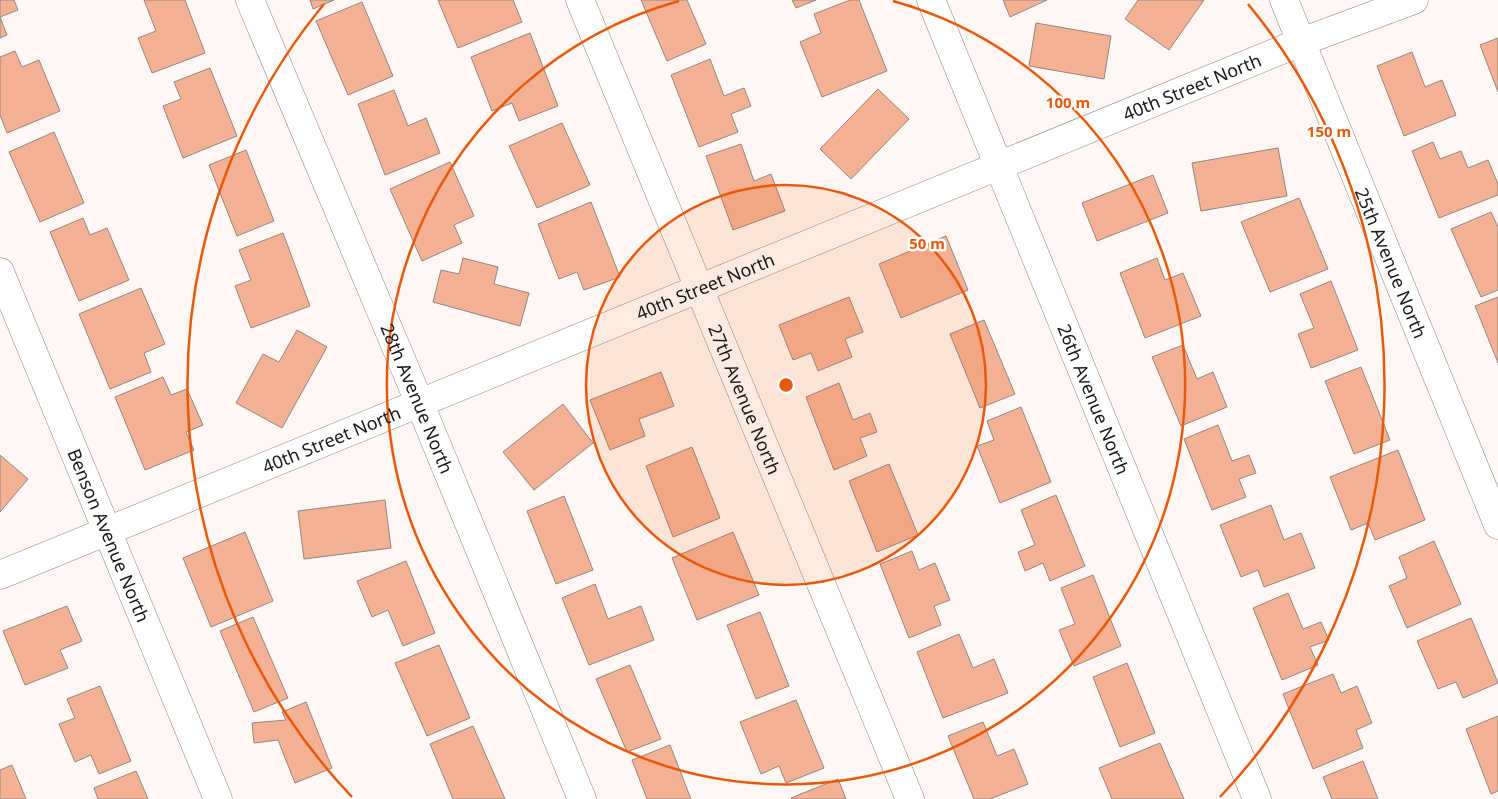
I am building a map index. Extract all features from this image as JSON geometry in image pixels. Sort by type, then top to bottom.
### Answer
[{"type":"street","name":"28th Avenue North","points":[[250,0],[420,404],[582,799]]},
{"type":"street","name":"27th Avenue North","points":[[580,0],[698,290],[910,799]]},
{"type":"street","name":"26th Avenue North","points":[[930,0],[1257,799]]},
{"type":"street","name":"25th Avenue North","points":[[1284,0],[1498,525]]},
{"type":"street","name":"40th Street North","points":[[0,575],[1301,42],[1414,0]]},
{"type":"street","name":"Benson Avenue North","points":[[0,272],[218,799]]},
{"type":"building","points":[[0,0],[14,0],[18,10],[0,17]]},
{"type":"building","points":[[144,0],[185,0],[205,53],[152,73],[138,38],[156,31]]},
{"type":"building","points":[[310,0],[334,0],[313,9]]},
{"type":"building","points":[[438,0],[513,0],[522,22],[458,48]]},
{"type":"building","points":[[641,0],[687,0],[706,44],[667,61]]},
{"type":"building","points":[[792,0],[816,0],[796,8]]},
{"type":"building","points":[[850,0],[859,0],[887,71],[822,97],[800,42],[821,33],[814,14]]},
{"type":"building","points":[[1003,0],[1047,0],[1010,17]]},
{"type":"building","points":[[1138,0],[1204,0],[1169,50],[1125,19]]},
{"type":"building","points":[[362,2],[393,76],[348,95],[316,21]]},
{"type":"building","points":[[0,17],[7,35],[0,38]]},
{"type":"building","points":[[1036,23],[1111,36],[1104,79],[1029,66]]},
{"type":"building","points":[[530,33],[558,106],[519,121],[512,103],[492,111],[471,57]]},
{"type":"building","points":[[1498,38],[1498,92],[1480,45]]},
{"type":"building","points":[[15,51],[22,67],[39,60],[60,111],[7,133],[0,115],[0,57]]},
{"type":"building","points":[[1412,52],[1425,87],[1442,80],[1456,115],[1404,136],[1377,66]]},
{"type":"building","points":[[710,59],[724,96],[744,88],[751,106],[731,114],[738,132],[699,147],[671,75]]},
{"type":"building","points":[[210,68],[237,136],[183,158],[163,106],[181,99],[174,82]]},
{"type":"building","points":[[878,89],[909,119],[851,179],[820,149]]},
{"type":"building","points":[[394,90],[408,126],[426,118],[440,153],[385,175],[358,104]]},
{"type":"building","points":[[562,123],[590,185],[537,208],[509,146]]},
{"type":"building","points":[[54,132],[84,203],[40,222],[9,152]]},
{"type":"building","points":[[1433,142],[1440,159],[1461,151],[1468,168],[1488,160],[1498,184],[1498,195],[1439,218],[1412,151]]},
{"type":"building","points":[[741,144],[754,181],[771,174],[785,211],[733,230],[706,156]]},
{"type":"building","points":[[1278,148],[1287,196],[1201,211],[1192,163]]},
{"type":"building","points":[[246,150],[274,221],[237,236],[209,165]]},
{"type":"building","points":[[450,162],[474,216],[454,225],[462,243],[422,261],[390,189]]},
{"type":"building","points":[[1153,175],[1168,213],[1097,241],[1082,203]]},
{"type":"building","points":[[1299,198],[1328,269],[1270,292],[1241,222]]},
{"type":"building","points":[[591,202],[620,277],[584,290],[577,272],[559,279],[538,224]]},
{"type":"building","points":[[1491,212],[1498,227],[1498,290],[1481,297],[1451,229]]},
{"type":"building","points":[[83,218],[90,235],[107,228],[129,280],[79,301],[50,232]]},
{"type":"building","points":[[283,233],[310,306],[251,328],[235,286],[251,280],[239,250]]},
{"type":"building","points":[[946,236],[968,290],[901,318],[879,264]]},
{"type":"building","points":[[463,258],[498,267],[494,284],[529,293],[520,326],[433,302],[441,270],[459,274]]},
{"type":"building","points":[[1157,258],[1165,280],[1183,273],[1201,316],[1145,338],[1120,273]]},
{"type":"building","points":[[1331,281],[1358,350],[1311,368],[1298,334],[1314,328],[1300,294]]},
{"type":"building","points":[[141,288],[165,344],[144,353],[151,372],[110,389],[79,314]]},
{"type":"building","points":[[849,297],[863,332],[845,339],[852,357],[818,371],[811,353],[793,360],[779,325]]},
{"type":"building","points":[[1498,297],[1498,363],[1475,306]]},
{"type":"building","points":[[984,320],[1015,394],[980,408],[950,334]]},
{"type":"building","points":[[297,330],[327,347],[282,428],[236,403],[263,354],[279,362]]},
{"type":"building","points":[[1183,345],[1197,379],[1213,372],[1227,407],[1181,426],[1152,357]]},
{"type":"building","points":[[1361,367],[1390,440],[1354,454],[1325,381]]},
{"type":"building","points":[[661,372],[674,406],[639,419],[645,436],[610,450],[590,400]]},
{"type":"building","points":[[163,377],[171,395],[187,389],[203,425],[186,432],[194,450],[145,470],[115,397]]},
{"type":"building","points":[[839,383],[853,420],[870,413],[877,432],[860,438],[867,456],[834,470],[806,397]]},
{"type":"building","points":[[563,404],[593,443],[534,490],[503,452]]},
{"type":"building","points":[[1021,407],[1051,482],[1000,503],[977,446],[994,440],[987,421]]},
{"type":"building","points":[[1218,425],[1232,461],[1249,455],[1256,473],[1239,479],[1246,497],[1212,510],[1184,439]]},
{"type":"building","points":[[692,447],[720,518],[673,537],[646,466]]},
{"type":"building","points":[[1398,450],[1425,520],[1375,540],[1368,523],[1351,530],[1330,477]]},
{"type":"building","points":[[0,455],[28,479],[0,512]]},
{"type":"building","points":[[889,464],[918,535],[877,552],[849,481]]},
{"type":"building","points":[[1056,495],[1085,566],[1050,581],[1043,563],[1025,571],[1018,552],[1035,545],[1021,510]]},
{"type":"building","points":[[564,496],[593,570],[556,584],[527,511]]},
{"type":"building","points":[[385,500],[391,548],[304,559],[298,511]]},
{"type":"building","points":[[1271,505],[1284,540],[1301,533],[1315,568],[1264,587],[1258,570],[1241,577],[1220,525]]},
{"type":"building","points":[[245,532],[273,601],[211,627],[183,558]]},
{"type":"building","points":[[733,532],[759,595],[697,620],[672,558]]},
{"type":"building","points":[[1434,541],[1461,604],[1407,628],[1389,586],[1407,578],[1399,557]]},
{"type":"building","points":[[912,551],[919,570],[935,563],[950,600],[934,606],[941,625],[909,638],[880,564]]},
{"type":"building","points":[[406,561],[435,633],[403,646],[388,610],[372,617],[357,581]]},
{"type":"building","points":[[1093,575],[1121,646],[1074,666],[1059,630],[1075,624],[1061,588]]},
{"type":"building","points":[[595,584],[608,619],[641,606],[654,640],[589,665],[562,598]]},
{"type":"building","points":[[1288,593],[1303,629],[1321,622],[1329,640],[1310,647],[1318,665],[1282,680],[1253,608]]},
{"type":"building","points":[[67,606],[82,641],[60,650],[68,668],[25,685],[3,631]]},
{"type":"building","points":[[760,612],[789,686],[756,699],[727,625]]},
{"type":"building","points":[[253,617],[288,698],[254,712],[220,631]]},
{"type":"building","points":[[1471,618],[1498,683],[1463,698],[1456,682],[1438,689],[1417,641]]},
{"type":"building","points":[[959,634],[973,668],[994,659],[1008,693],[943,718],[917,652]]},
{"type":"building","points":[[439,645],[470,718],[427,736],[395,663]]},
{"type":"building","points":[[1127,663],[1155,733],[1120,747],[1093,677]]},
{"type":"building","points":[[630,665],[661,739],[627,752],[596,679]]},
{"type":"building","points":[[1333,674],[1341,693],[1357,686],[1372,723],[1356,730],[1363,748],[1313,769],[1283,694]]},
{"type":"building","points":[[100,686],[131,761],[99,774],[91,755],[75,762],[59,724],[75,718],[67,699]]},
{"type":"building","points":[[796,700],[824,768],[786,783],[779,766],[761,774],[740,722]]},
{"type":"building","points":[[306,702],[332,768],[295,783],[278,740],[254,743],[252,723],[286,720],[282,712]]},
{"type":"building","points":[[1498,716],[1498,791],[1491,794],[1466,729]]},
{"type":"building","points":[[983,722],[997,756],[1014,749],[1028,784],[990,799],[974,799],[948,736]]},
{"type":"building","points":[[473,726],[505,799],[453,799],[430,744]]},
{"type":"building","points":[[1160,743],[1184,799],[1112,799],[1099,768]]},
{"type":"building","points":[[670,745],[691,799],[647,799],[632,760]]},
{"type":"building","points":[[1363,761],[1378,799],[1332,799],[1323,777]]},
{"type":"building","points":[[12,765],[26,799],[0,799],[0,770]]},
{"type":"building","points":[[136,771],[148,799],[98,799],[94,788]]},
{"type":"building","points":[[838,779],[846,799],[791,798]]}]
